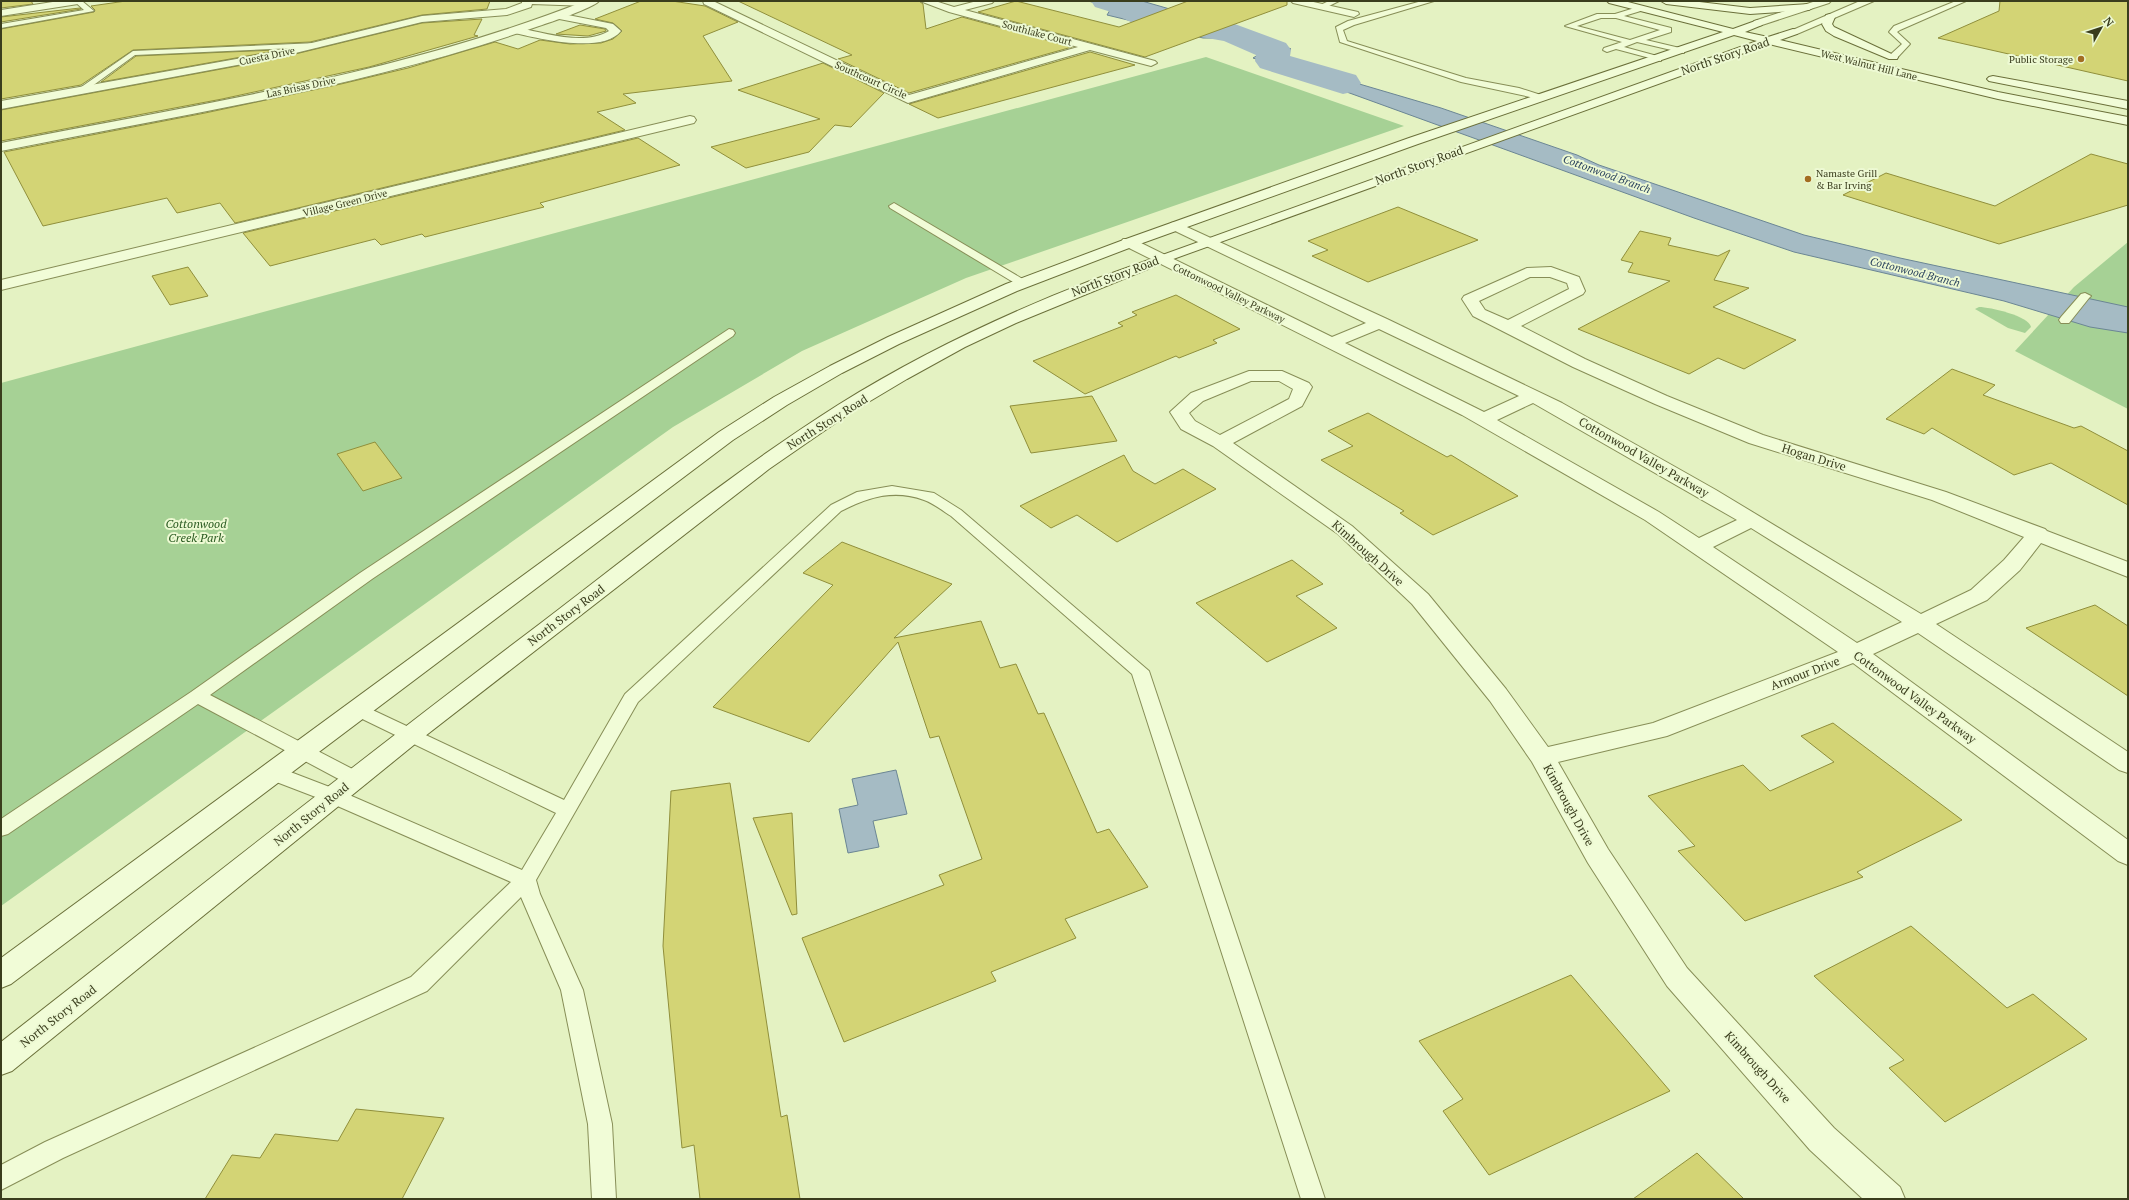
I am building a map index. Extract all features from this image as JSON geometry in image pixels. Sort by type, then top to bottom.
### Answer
[{"type":"street","points":[[1,13],[50,3],[78,1]]},
{"type":"street","points":[[528,1],[591,2]]},
{"type":"street","name":"Cuesta Drive","points":[[1,105],[275,55],[422,19],[507,12],[527,5],[528,1]]},
{"type":"street","name":"Southlake Court","points":[[924,1],[951,10],[1151,63]]},
{"type":"street","points":[[951,10],[989,1]]},
{"type":"street","points":[[1296,1],[1354,14]]},
{"type":"street","name":"West Walnut Hill Lane","points":[[1612,1],[1967,88],[2128,121]]},
{"type":"street","points":[[1666,1],[1750,11],[1810,6],[1826,1]]},
{"type":"street","name":"West Walnut Hill Lane","points":[[1666,1],[1908,60]]},
{"type":"street","name":"North Story Road","points":[[1,1062],[411,734],[762,465],[812,429],[928,361],[987,330],[1056,299],[1160,259],[1647,83],[1771,41],[1869,1]]},
{"type":"street","name":"Las Brisas Drive","points":[[1,147],[343,79],[455,50],[519,31],[591,2]]},
{"type":"street","name":"Southcourt Circle","points":[[710,2],[908,99],[1090,47]]},
{"type":"street","name":"North Story Road","points":[[1,975],[726,436],[765,410],[867,354],[945,315],[1128,242],[1489,114],[1615,74],[1810,6]]},
{"type":"street","points":[[519,31],[583,41],[610,36],[616,31],[609,26],[558,16]]},
{"type":"street","points":[[1830,17],[1827,24],[1830,29],[1838,34],[1893,56]]},
{"type":"street","points":[[1615,74],[1647,83]]},
{"type":"street","points":[[1982,76],[2128,105]]},
{"type":"street","name":"Village Green Drive","points":[[1,285],[690,120]]},
{"type":"street","name":"Cottonwood Valley Parkway","points":[[1176,226],[1381,322],[1534,396],[1689,482],[1918,622],[2128,764]]},
{"type":"street","name":"Cottonwood Valley Parkway","points":[[1128,242],[1482,420],[1652,516],[1856,653],[2128,854]]},
{"type":"street","name":"Hogan Drive","points":[[1508,326],[1577,291],[1574,280],[1551,272],[1528,273],[1470,299],[1479,313],[1508,326],[1579,363],[1661,400],[1756,439],[1939,496],[2038,533],[2128,570]]},
{"type":"street","points":[[1022,283],[1056,299]]},
{"type":"street","points":[[1331,343],[1381,322]]},
{"type":"street","name":"Kimbrough Drive","points":[[1220,442],[1296,402],[1303,387],[1282,376],[1249,376],[1196,397],[1179,412],[1188,425],[1220,442],[1345,530],[1420,599],[1498,695],[1542,757],[1598,856],[1677,977],[1822,1139],[1888,1199]]},
{"type":"street","points":[[1482,420],[1534,396]]},
{"type":"street","points":[[1697,546],[1752,520]]},
{"type":"street","name":"Armour Drive","points":[[1542,757],[1658,730],[1856,653],[1918,622],[1979,595],[2012,565],[2038,533]]},
{"type":"lane","points":[[1,26],[90,11],[78,1]]},
{"type":"lane","points":[[1320,6],[1335,1]]},
{"type":"lane","points":[[1430,1],[1350,23],[1339,28],[1344,42],[1464,80],[1519,91],[1541,98]]},
{"type":"lane","points":[[1893,56],[1906,44],[1893,32],[1897,28],[1962,1]]},
{"type":"lane","points":[[1630,42],[1569,26],[1600,16],[1616,16],[1641,8]]},
{"type":"lane","points":[[1607,50],[1668,30],[1629,22],[1616,16]]},
{"type":"lane","points":[[1595,33],[1605,30]]},
{"type":"lane","points":[[1638,40],[1681,51]]},
{"type":"lane","points":[[81,90],[133,53],[317,44]]},
{"type":"lane","points":[[1616,47],[1658,59]]},
{"type":"lane","points":[[894,206],[1022,283]]},
{"type":"lane","points":[[2065,320],[2085,296]]},
{"type":"lane","points":[[1,829],[197,696],[366,576],[729,333]]},
{"type":"lane","points":[[1,1178],[54,1150],[419,984],[526,880],[568,810],[631,698],[836,508],[862,495],[892,490],[929,496],[956,513],[1140,671],[1313,1199]]},
{"type":"lane","points":[[197,696],[302,751],[344,787],[526,880],[530,894],[572,990],[600,1124],[604,1199]]},
{"type":"lane","points":[[358,710],[568,810]]},
{"type":"lane","points":[[273,773],[344,787]]},
{"type":"green space","name":"Cottonwood Creek Park","points":[[1206,57],[1404,126],[966,278],[802,351],[673,427],[1,906],[1,383]]},
{"type":"green space","points":[[2128,242],[2128,409],[2015,351],[2074,287]]},
{"type":"green space","points":[[1979,307],[2000,310],[2017,316],[2024,319],[2031,327],[2025,333],[2008,328],[1975,309]]},
{"type":"water","points":[[1088,1],[1142,1],[1253,33],[1291,49],[1278,53],[1278,58],[1288,63],[1441,108],[1577,155],[1599,165],[1804,235],[1900,258],[2128,307],[2128,333],[2090,327],[2004,301],[1794,252],[1694,218],[1253,58],[1266,50],[1269,42],[1247,38],[1203,38],[1107,15],[1112,7]]},
{"type":"water","points":[[896,770],[907,814],[873,821],[879,847],[848,853],[839,809],[858,805],[852,779]]},
{"type":"building","points":[[1,1],[31,1],[33,4],[1,8]]},
{"type":"building","points":[[126,1],[490,1],[487,9],[422,15],[310,42],[133,50],[81,85],[1,99],[1,29],[94,12],[95,10],[91,6]]},
{"type":"building","points":[[641,1],[672,1],[705,6],[738,22],[703,36],[732,81],[623,94],[636,103],[597,112],[625,130],[235,223],[220,203],[177,213],[167,198],[43,226],[4,152],[205,113],[341,84],[408,68],[495,42],[518,49],[540,40],[570,44],[601,43],[613,39],[622,31],[613,23],[595,19]]},
{"type":"building","points":[[738,1],[919,1],[923,4],[926,29],[962,17],[1072,47],[909,93],[838,59],[852,55]]},
{"type":"building","points":[[1016,1],[1119,27],[1188,1],[1287,1],[1287,5],[1145,57],[978,12]]},
{"type":"building","name":"Public Storage","points":[[2000,1],[2128,1],[2128,81],[1938,38],[1999,11]]},
{"type":"building","points":[[81,9],[1,22],[1,17]]},
{"type":"building","points":[[482,19],[474,35],[478,36],[369,67],[222,99],[1,141],[1,110],[275,59],[422,23]]},
{"type":"building","points":[[580,25],[605,29],[606,31],[588,36],[556,34]]},
{"type":"building","points":[[275,51],[101,82],[136,56]]},
{"type":"building","points":[[1090,52],[1135,65],[938,118],[909,104]]},
{"type":"building","points":[[823,63],[884,93],[851,127],[835,125],[809,152],[746,168],[711,147],[820,119],[738,90]]},
{"type":"building","points":[[638,138],[680,165],[540,203],[544,207],[425,237],[422,234],[381,245],[375,239],[270,266],[243,233]]},
{"type":"building","points":[[2091,154],[2128,164],[2128,205],[1999,244],[1843,195],[1886,173],[1995,206]]},
{"type":"building","points":[[1398,207],[1478,240],[1368,282],[1312,256],[1328,250],[1308,241]]},
{"type":"building","points":[[1640,231],[1671,238],[1668,245],[1718,256],[1730,250],[1714,280],[1749,288],[1713,307],[1796,340],[1744,369],[1718,358],[1689,374],[1578,329],[1670,281],[1628,272],[1633,263],[1621,260]]},
{"type":"building","points":[[188,267],[208,296],[170,305],[152,276]]},
{"type":"building","points":[[1176,295],[1240,329],[1213,340],[1217,343],[1179,358],[1176,356],[1085,394],[1033,361],[1123,326],[1118,323],[1137,315],[1132,312]]},
{"type":"building","points":[[1952,369],[1995,385],[1983,395],[2074,428],[2081,426],[2128,451],[2128,505],[2051,463],[2014,475],[1932,428],[1924,434],[1886,419]]},
{"type":"building","points":[[1092,396],[1117,441],[1031,453],[1010,406]]},
{"type":"building","points":[[1368,413],[1447,457],[1451,455],[1518,496],[1433,535],[1400,513],[1404,511],[1321,460],[1353,446],[1328,431]]},
{"type":"building","points":[[375,442],[402,478],[363,491],[337,454]]},
{"type":"building","points":[[1124,455],[1133,471],[1155,484],[1183,469],[1216,489],[1117,542],[1077,515],[1051,528],[1020,506]]},
{"type":"building","points":[[842,542],[952,584],[894,638],[981,621],[1000,668],[1016,664],[1038,714],[1044,713],[1097,833],[1109,829],[1148,887],[1065,919],[1076,938],[991,972],[996,981],[844,1042],[802,938],[944,885],[939,875],[982,859],[939,736],[930,738],[898,642],[809,742],[713,707],[833,585],[803,573]]},
{"type":"building","points":[[1292,560],[1323,584],[1296,596],[1337,628],[1267,662],[1196,603]]},
{"type":"building","points":[[2095,605],[2128,626],[2128,696],[2026,628]]},
{"type":"building","points":[[1833,723],[1962,820],[1857,872],[1863,877],[1745,921],[1678,851],[1695,846],[1648,796],[1743,765],[1770,791],[1834,762],[1801,736]]},
{"type":"building","points":[[730,783],[781,1117],[787,1115],[800,1199],[700,1199],[694,1145],[682,1148],[663,946],[671,791]]},
{"type":"building","points":[[792,813],[797,914],[792,915],[753,818]]},
{"type":"building","points":[[1911,926],[2007,1008],[2033,994],[2087,1039],[1945,1122],[1889,1068],[1904,1060],[1814,976]]},
{"type":"building","points":[[1571,975],[1670,1091],[1489,1175],[1443,1111],[1463,1099],[1419,1041]]},
{"type":"building","points":[[356,1109],[444,1118],[402,1199],[205,1199],[232,1155],[260,1158],[275,1134],[338,1141]]},
{"type":"building","points":[[1697,1153],[1744,1199],[1633,1199]]},
{"type":"waterway","name":"Cottonwood Branch","points":[[1106,1],[1117,3],[1150,19],[1232,33],[1274,50],[1272,61],[1343,83]]},
{"type":"place","name":"Public Storage","points":[[2081,59]]},
{"type":"place","name":"Namaste Grill & Bar Irving","points":[[1808,179]]}]
